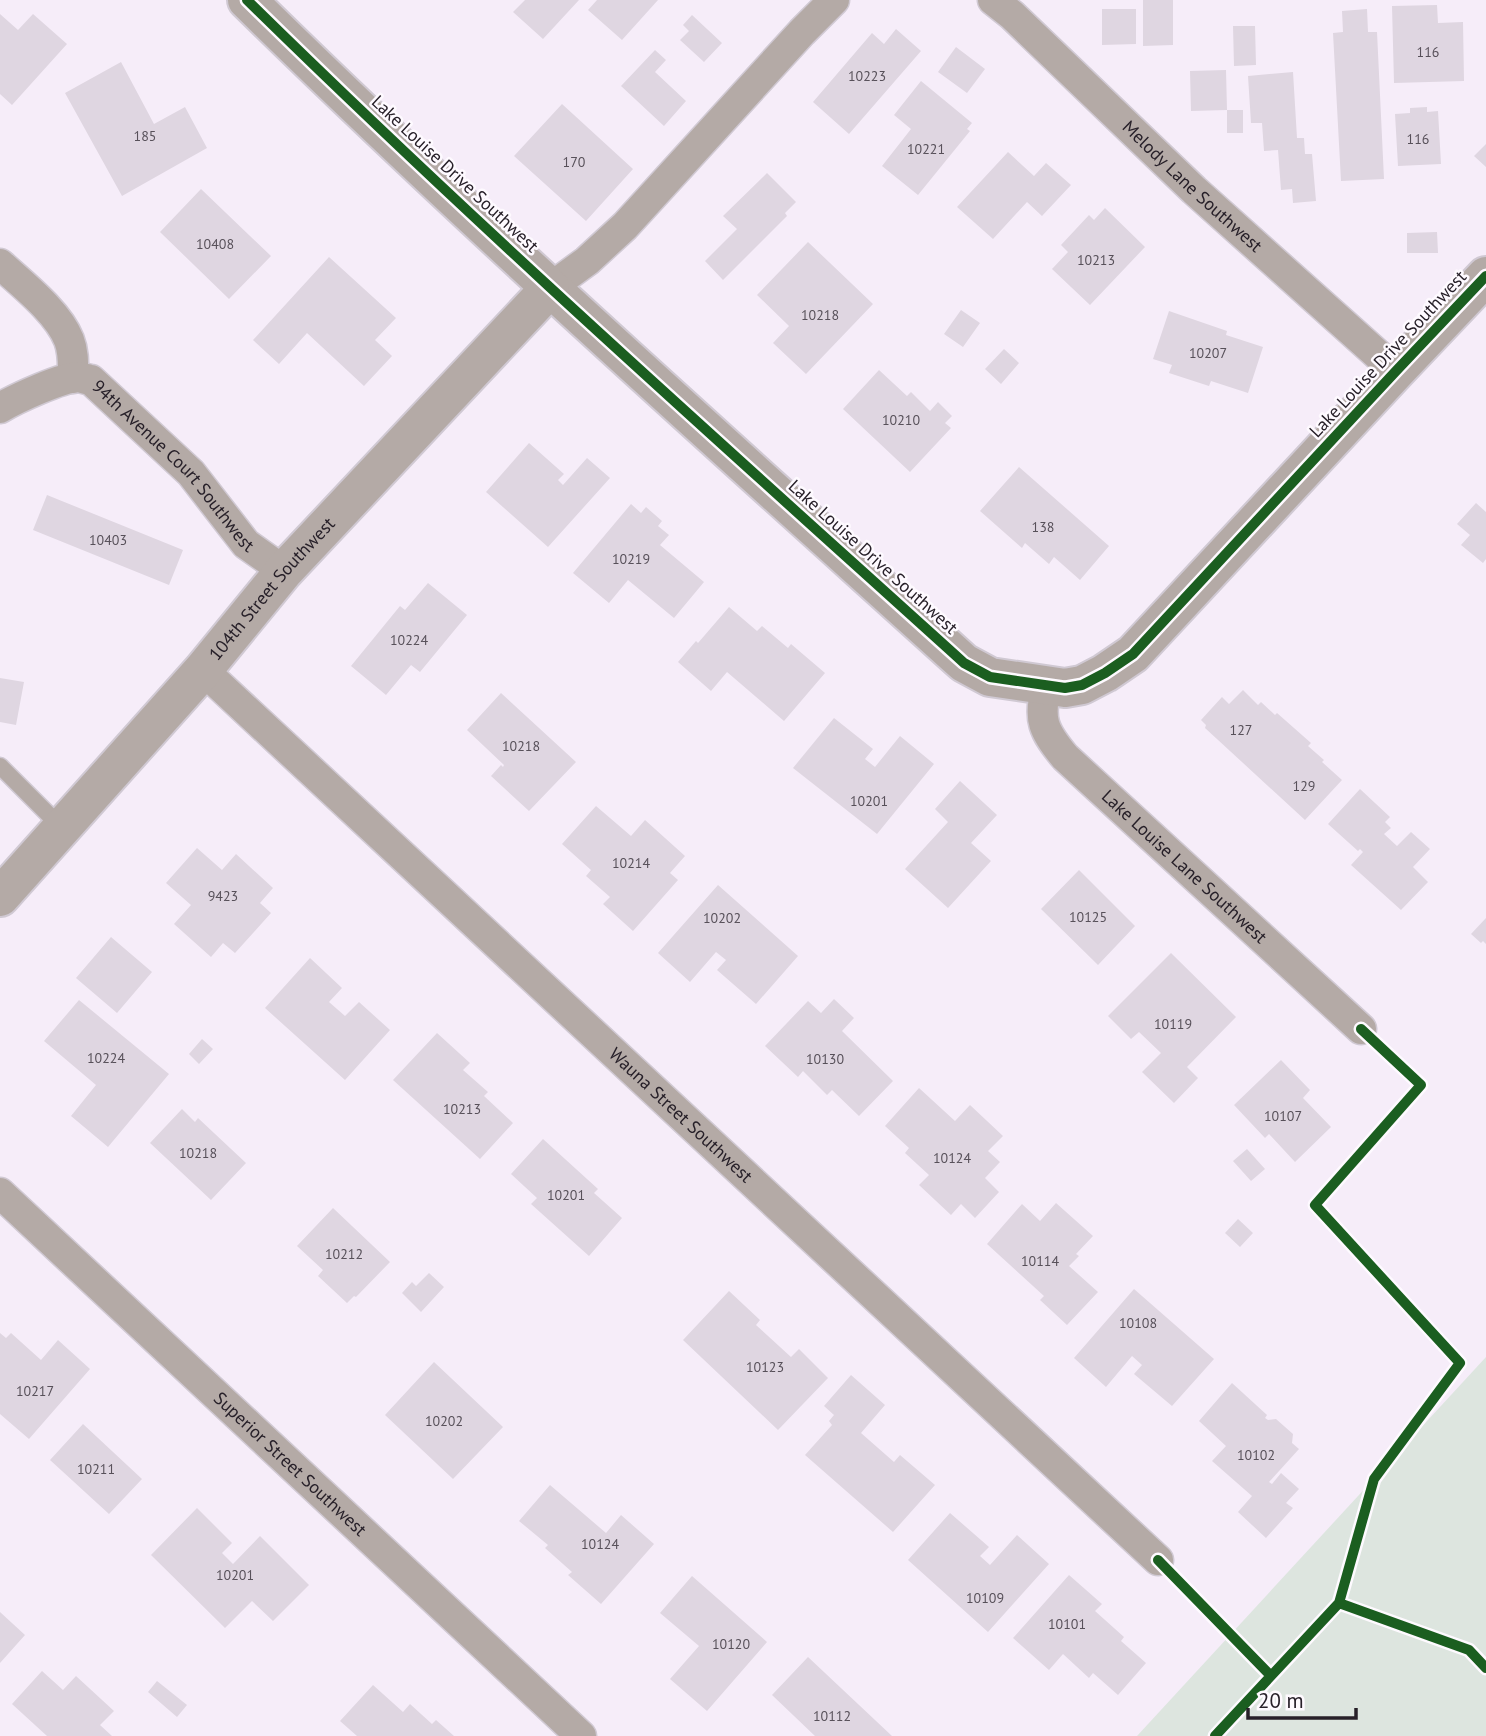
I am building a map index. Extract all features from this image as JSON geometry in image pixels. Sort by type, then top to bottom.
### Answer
[{"type":"street","name":"Lake Louise Drive Southwest","points":[[247,0],[550,288],[964,663],[990,677],[1065,688],[1082,685],[1133,654],[1486,276]]},
{"type":"street","points":[[550,288],[587,261],[625,226],[834,0]]},
{"type":"street","name":"Melody Lane Southwest","points":[[993,0],[1012,15],[1194,190],[1396,371]]},
{"type":"street","name":"94th Avenue Court Southwest","points":[[0,264],[49,310],[68,338],[73,355],[73,378],[91,380],[191,473],[246,544],[284,571]]},
{"type":"street","name":"104th Street Southwest","points":[[0,897],[203,670],[284,571],[550,288]]},
{"type":"street","points":[[0,408],[28,393],[73,378]]},
{"type":"street","name":"Wauna Street Southwest","points":[[203,670],[1158,1560]]},
{"type":"street","name":"Lake Louise Lane Southwest","points":[[1047,686],[1042,701],[1044,724],[1049,738],[1065,757],[1361,1029]]},
{"type":"street","name":"Superior Street Southwest","points":[[0,1193],[581,1736]]},
{"type":"lane","points":[[0,766],[62,828]]},
{"type":"path","points":[[1215,1736],[1339,1603],[1374,1479],[1460,1363],[1315,1205],[1421,1085],[1361,1029]]},
{"type":"path","points":[[1158,1560],[1271,1676]]},
{"type":"path","points":[[1339,1603],[1469,1650],[1486,1668]]},
{"type":"shaded area","points":[[1486,1357],[1486,1736],[1137,1736]]},
{"type":"building","points":[[525,0],[579,0],[543,39],[513,12]]},
{"type":"building","points":[[597,0],[658,0],[622,40],[588,10]]},
{"type":"building","points":[[1143,0],[1173,0],[1173,45],[1143,46]]},
{"type":"building","points":[[1437,5],[1438,23],[1463,22],[1464,81],[1394,83],[1392,6]]},
{"type":"building","points":[[1102,9],[1136,9],[1136,44],[1102,45]]},
{"type":"building","points":[[1367,9],[1368,32],[1377,32],[1384,179],[1341,181],[1333,33],[1343,32],[1342,11]]},
{"type":"building","points":[[0,14],[18,30],[33,14],[67,44],[12,105],[0,94]]},
{"type":"building","points":[[692,15],[722,43],[704,62],[680,40],[689,31],[683,25]]},
{"type":"building","points":[[1233,26],[1255,26],[1256,65],[1234,66]]},
{"type":"building","points":[[896,29],[921,51],[849,134],[813,102],[872,33],[884,44]]},
{"type":"building","points":[[956,47],[985,69],[967,93],[938,72]]},
{"type":"building","points":[[655,50],[666,60],[655,72],[686,101],[664,126],[621,86]]},
{"type":"building","points":[[121,62],[154,124],[185,107],[207,148],[122,196],[65,93]]},
{"type":"building","points":[[1226,70],[1227,110],[1191,111],[1190,71]]},
{"type":"building","points":[[1293,72],[1297,138],[1304,138],[1305,154],[1312,154],[1316,201],[1293,203],[1292,189],[1281,190],[1278,150],[1264,151],[1262,123],[1251,123],[1248,76]]},
{"type":"building","points":[[921,81],[972,123],[967,129],[970,131],[918,195],[882,166],[911,129],[894,115]]},
{"type":"building","points":[[562,104],[633,169],[586,221],[514,156]]},
{"type":"building","points":[[1427,107],[1427,112],[1438,111],[1441,164],[1398,166],[1395,114],[1410,113],[1410,108]]},
{"type":"building","points":[[1227,110],[1243,110],[1243,133],[1227,133]]},
{"type":"building","points":[[1486,144],[1486,167],[1474,156]]},
{"type":"building","points":[[1008,152],[1034,176],[1046,163],[1071,185],[1042,216],[1027,202],[993,239],[957,207]]},
{"type":"building","points":[[767,173],[796,202],[785,213],[787,216],[723,280],[705,261],[737,229],[723,216]]},
{"type":"building","points":[[201,189],[271,256],[229,299],[160,232]]},
{"type":"building","points":[[1105,208],[1145,247],[1090,305],[1052,269],[1068,252],[1061,245],[1089,215],[1094,220]]},
{"type":"building","points":[[1437,232],[1438,253],[1407,253],[1407,233]]},
{"type":"building","points":[[808,242],[873,304],[806,374],[773,343],[789,326],[757,295]]},
{"type":"building","points":[[329,257],[396,318],[375,340],[392,356],[364,386],[307,333],[279,364],[253,340]]},
{"type":"building","points":[[961,310],[980,323],[963,347],[944,334]]},
{"type":"building","points":[[1169,311],[1263,347],[1248,393],[1211,381],[1209,386],[1169,373],[1172,365],[1153,359]]},
{"type":"building","points":[[1004,349],[1019,363],[1001,384],[985,369]]},
{"type":"building","points":[[879,370],[907,396],[911,392],[930,411],[938,402],[952,416],[945,423],[951,428],[910,472],[843,409]]},
{"type":"building","points":[[529,443],[564,474],[558,480],[563,485],[587,458],[610,478],[548,547],[486,492]]},
{"type":"building","points":[[1019,467],[1109,546],[1080,580],[1054,557],[1049,564],[1025,543],[1022,548],[980,511]]},
{"type":"building","points":[[47,495],[183,550],[169,585],[33,530]]},
{"type":"building","points":[[1476,503],[1486,512],[1486,559],[1483,563],[1461,545],[1470,535],[1457,524]]},
{"type":"building","points":[[631,504],[641,513],[646,507],[662,521],[658,526],[669,535],[660,545],[704,582],[674,618],[628,580],[609,603],[573,573]]},
{"type":"building","points":[[428,583],[467,615],[420,672],[411,665],[386,695],[351,666],[400,606],[405,610]]},
{"type":"building","points":[[729,607],[757,631],[762,626],[788,648],[791,644],[825,673],[784,721],[727,672],[711,691],[678,662]]},
{"type":"building","points":[[0,678],[24,682],[16,725],[0,722]]},
{"type":"building","points":[[1243,690],[1258,705],[1261,702],[1275,715],[1277,713],[1311,743],[1308,746],[1342,780],[1305,820],[1205,728],[1206,725],[1201,720],[1222,697],[1229,704]]},
{"type":"building","points":[[501,693],[576,762],[529,811],[491,776],[504,765],[467,730]]},
{"type":"building","points":[[834,718],[873,749],[865,759],[875,767],[900,736],[934,764],[877,834],[793,768]]},
{"type":"building","points":[[960,781],[997,815],[971,843],[991,861],[948,908],[905,869],[948,822],[935,809]]},
{"type":"building","points":[[1360,789],[1390,817],[1385,822],[1391,828],[1384,834],[1397,846],[1411,832],[1430,849],[1413,867],[1428,882],[1401,910],[1351,865],[1363,852],[1360,849],[1358,851],[1328,824]]},
{"type":"building","points":[[596,806],[631,836],[645,820],[685,856],[670,873],[678,880],[633,931],[603,904],[610,897],[586,876],[591,870],[562,844]]},
{"type":"building","points":[[197,848],[222,870],[236,854],[273,888],[260,903],[271,913],[235,953],[223,943],[211,957],[174,924],[191,905],[166,883]]},
{"type":"building","points":[[1079,870],[1135,926],[1098,965],[1041,909]]},
{"type":"building","points":[[718,885],[798,956],[756,1004],[717,970],[726,960],[716,952],[690,982],[658,953]]},
{"type":"building","points":[[1486,918],[1486,944],[1471,934]]},
{"type":"building","points":[[111,937],[152,972],[117,1013],[76,978]]},
{"type":"building","points":[[1171,953],[1236,1017],[1187,1067],[1198,1078],[1174,1103],[1142,1072],[1161,1053],[1139,1032],[1131,1039],[1108,1016]]},
{"type":"building","points":[[310,958],[342,988],[329,1002],[345,1016],[359,1002],[390,1030],[345,1080],[265,1008]]},
{"type":"building","points":[[834,999],[854,1018],[842,1031],[893,1081],[859,1116],[832,1090],[827,1095],[803,1071],[798,1077],[765,1046],[808,1001],[821,1013]]},
{"type":"building","points":[[79,1000],[169,1074],[108,1147],[71,1116],[96,1085],[44,1041]]},
{"type":"building","points":[[437,1033],[470,1063],[463,1070],[488,1092],[484,1096],[513,1123],[480,1159],[393,1080]]},
{"type":"building","points":[[202,1039],[213,1049],[199,1064],[189,1054]]},
{"type":"building","points":[[1281,1060],[1310,1090],[1303,1098],[1331,1127],[1295,1162],[1269,1134],[1265,1138],[1234,1105]]},
{"type":"building","points":[[919,1088],[955,1121],[970,1105],[1003,1136],[988,1151],[1000,1162],[985,1178],[999,1192],[975,1218],[961,1204],[951,1215],[919,1185],[929,1175],[905,1153],[909,1148],[885,1126]]},
{"type":"building","points":[[182,1109],[195,1122],[198,1118],[246,1163],[211,1200],[150,1143]]},
{"type":"building","points":[[543,1139],[598,1189],[594,1193],[622,1218],[589,1256],[531,1204],[537,1198],[511,1174]]},
{"type":"building","points":[[1247,1149],[1265,1169],[1251,1181],[1233,1161]]},
{"type":"building","points":[[1056,1203],[1093,1236],[1069,1266],[1098,1292],[1067,1325],[1040,1300],[1044,1296],[987,1244],[1022,1204],[1040,1221]]},
{"type":"building","points":[[333,1208],[390,1262],[347,1303],[318,1276],[323,1270],[297,1246]]},
{"type":"building","points":[[1238,1219],[1253,1233],[1240,1247],[1225,1233]]},
{"type":"building","points":[[429,1273],[444,1287],[421,1312],[402,1293],[412,1282],[416,1286]]},
{"type":"building","points":[[1134,1289],[1214,1359],[1172,1406],[1134,1374],[1142,1365],[1132,1356],[1106,1387],[1074,1358]]},
{"type":"building","points":[[729,1291],[760,1320],[756,1325],[791,1357],[799,1349],[828,1378],[778,1430],[683,1340]]},
{"type":"building","points":[[0,1333],[6,1338],[11,1333],[41,1360],[58,1340],[90,1369],[29,1439],[0,1414]]},
{"type":"building","points":[[434,1362],[503,1427],[453,1479],[385,1415]]},
{"type":"building","points":[[851,1375],[885,1405],[861,1433],[894,1462],[900,1455],[935,1485],[893,1532],[805,1455],[832,1425],[829,1421],[834,1415],[824,1406]]},
{"type":"building","points":[[1232,1383],[1267,1415],[1265,1418],[1276,1419],[1293,1434],[1292,1443],[1299,1449],[1269,1482],[1272,1484],[1281,1473],[1299,1489],[1286,1503],[1293,1508],[1266,1538],[1238,1512],[1252,1496],[1212,1461],[1226,1446],[1199,1421]]},
{"type":"building","points":[[83,1424],[142,1479],[109,1514],[50,1460]]},
{"type":"building","points":[[550,1485],[606,1533],[621,1515],[654,1544],[601,1604],[568,1575],[572,1572],[545,1548],[548,1545],[519,1521]]},
{"type":"building","points":[[197,1508],[232,1543],[222,1553],[233,1564],[260,1536],[309,1585],[273,1621],[252,1601],[225,1628],[151,1555]]},
{"type":"building","points":[[950,1513],[989,1547],[980,1556],[990,1565],[1017,1535],[1049,1564],[988,1632],[908,1560]]},
{"type":"building","points":[[1069,1575],[1102,1604],[1095,1611],[1124,1637],[1121,1641],[1146,1663],[1118,1695],[1093,1673],[1089,1678],[1063,1654],[1049,1670],[1013,1638]]},
{"type":"building","points":[[692,1576],[767,1642],[707,1711],[670,1679],[699,1646],[660,1613]]},
{"type":"building","points":[[0,1612],[25,1635],[0,1663]]},
{"type":"building","points":[[808,1657],[892,1736],[815,1736],[772,1695]]},
{"type":"building","points":[[42,1671],[63,1690],[76,1676],[114,1711],[100,1725],[112,1736],[47,1736],[12,1704]]},
{"type":"building","points":[[157,1681],[187,1705],[177,1717],[148,1692]]},
{"type":"building","points":[[373,1685],[403,1712],[410,1704],[432,1724],[436,1720],[454,1736],[357,1736],[340,1721]]},
{"type":"cycle path","points":[[247,0],[423,169],[692,418],[964,663],[990,677],[1065,688],[1082,685],[1133,654],[1486,276]]},
{"type":"cycle path","points":[[1339,1603],[1374,1479],[1460,1363],[1315,1205],[1421,1085],[1361,1029]]},
{"type":"cycle path","points":[[1158,1560],[1271,1676]]},
{"type":"cycle path","points":[[1215,1736],[1339,1603],[1469,1650],[1486,1668]]}]
